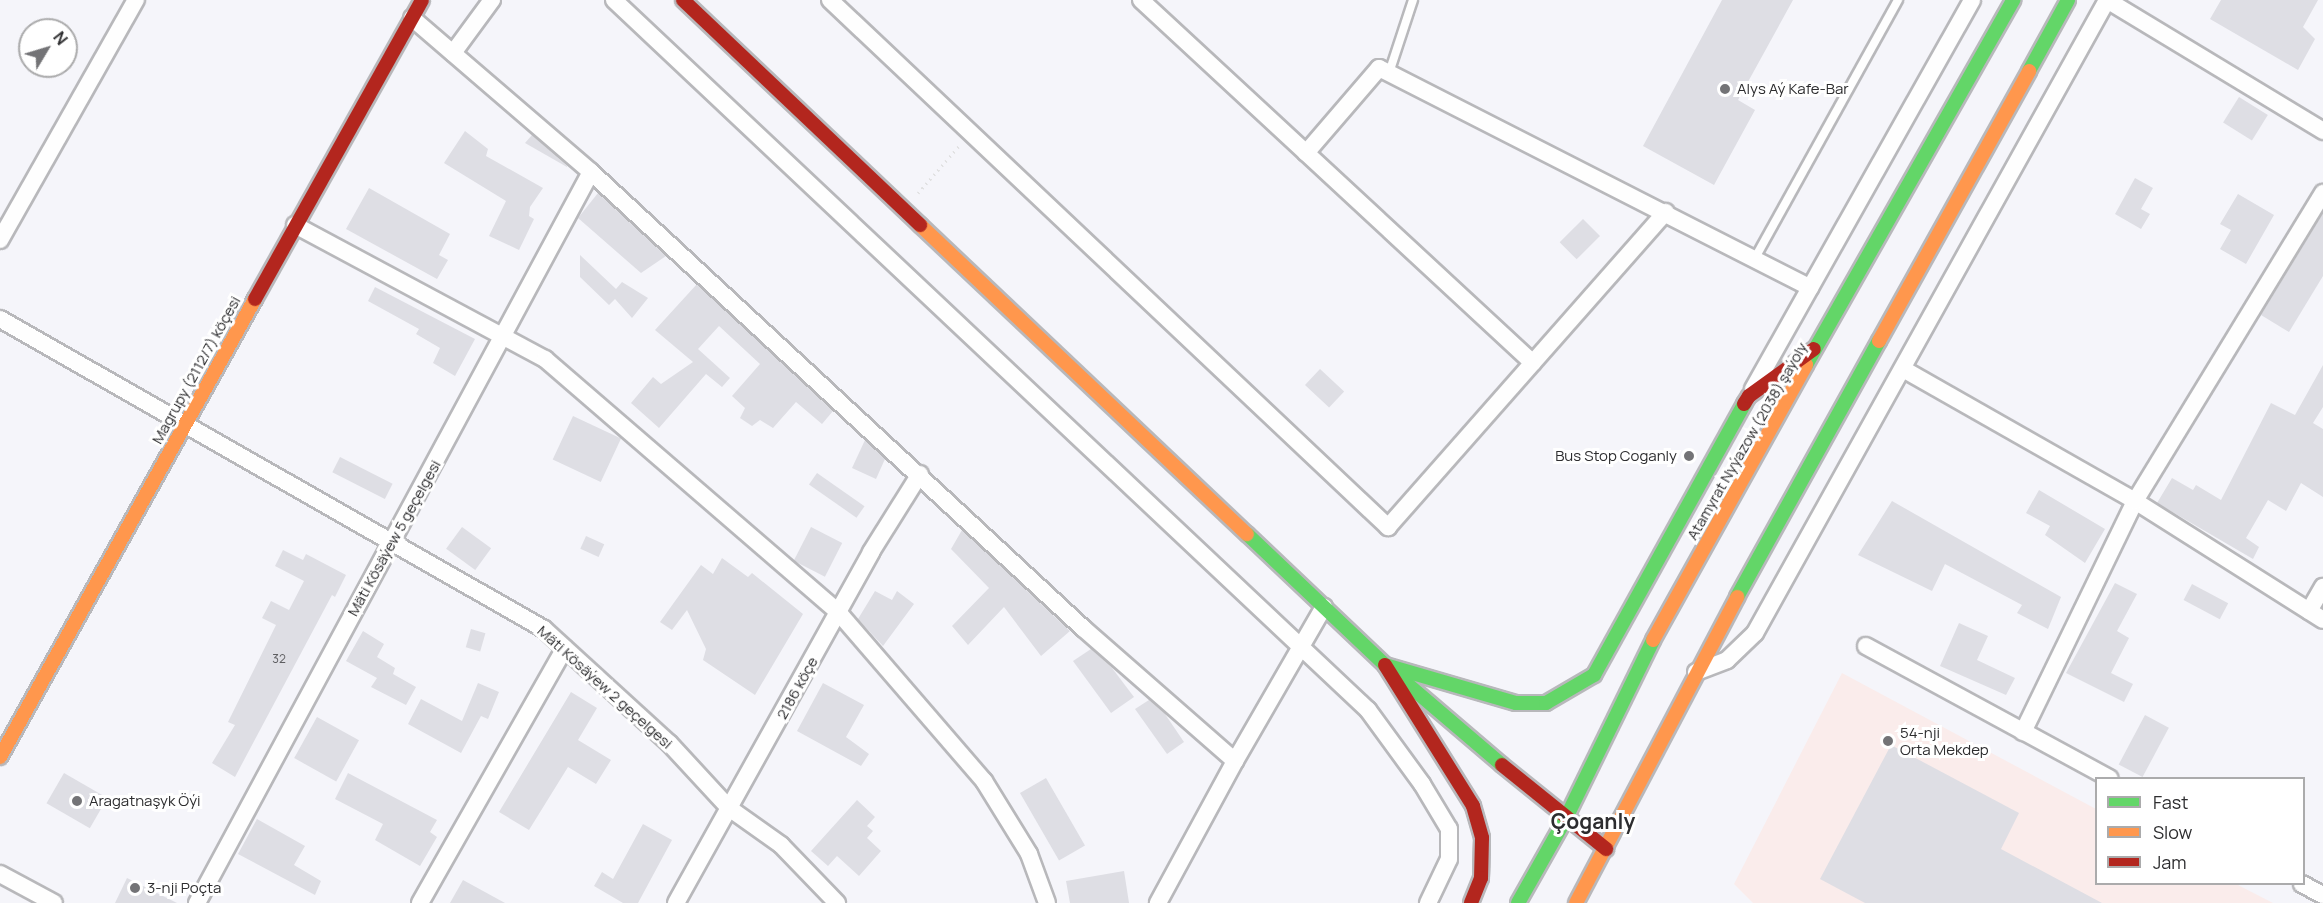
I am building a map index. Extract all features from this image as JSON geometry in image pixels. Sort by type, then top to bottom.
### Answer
[{"type":"main road","name":"Magrupy (2112/7) köçesi","points":[[0,756],[422,0]]},
{"type":"main road","points":[[683,0],[1385,665],[1565,820],[1606,849]]},
{"type":"main road","name":"Atamyrat Nyýazow (2038) şaýoly","points":[[1518,903],[1565,820],[1664,617],[1822,343],[2013,0]]},
{"type":"main road","points":[[1576,903],[1696,672],[2068,0]]},
{"type":"main road","points":[[1385,665],[1494,699],[1546,702],[1594,675],[1749,396],[1822,343]]},
{"type":"main road","points":[[1664,617],[1666,545]]},
{"type":"main road","points":[[1385,665],[1473,806],[1482,838],[1481,878],[1471,903]]},
{"type":"street","points":[[0,240],[136,0]]},
{"type":"street","points":[[453,53],[492,0]]},
{"type":"street","points":[[614,0],[1014,379],[1301,643],[1368,710],[1422,784],[1449,829],[1449,858],[1428,903]]},
{"type":"street","points":[[830,0],[1388,527],[1666,212]]},
{"type":"street","points":[[1141,0],[1533,363]]},
{"type":"street","points":[[1749,396],[1972,0]]},
{"type":"street","points":[[1696,672],[1727,660],[1755,633],[2107,0],[2323,131]]},
{"type":"street","points":[[412,18],[591,172],[920,474],[1083,628],[1235,761]]},
{"type":"street","points":[[1306,153],[1379,68],[1666,212],[1810,288]]},
{"type":"street","name":"Mäti Kösäýew 5 geçelgesi","points":[[196,903],[506,335],[591,172]]},
{"type":"street","points":[[2024,732],[2135,501],[2323,193]]},
{"type":"street","points":[[295,225],[506,335],[545,359],[626,425],[746,537],[839,613],[984,781],[1029,854],[1047,903]]},
{"type":"street","name":"Mäti Kösäýew 2 geçelgesi","points":[[0,319],[544,629],[669,743],[729,808],[781,844],[837,903]]},
{"type":"street","points":[[1903,369],[2135,501],[2316,615],[2323,587]]},
{"type":"street","name":"2186 köçe","points":[[676,903],[871,552],[920,474]]},
{"type":"street","points":[[1158,903],[1301,643],[1324,607]]},
{"type":"street","points":[[1866,646],[2107,777]]},
{"type":"street","points":[[420,903],[565,648]]},
{"type":"street","points":[[0,874],[54,903]]},
{"type":"street","points":[[2304,885],[2323,895]]},
{"type":"lane","points":[[1389,73],[1413,0]]},
{"type":"lane","points":[[1755,258],[1898,0]]},
{"type":"path","points":[[905,208],[970,133]]},
{"type":"shaded area","name":"54-nji Orta Mekdep","points":[[1842,673],[2095,808],[2095,885],[2238,885],[2273,903],[1753,903],[1734,884]]},
{"type":"building","points":[[1722,0],[1793,0],[1738,100],[1755,110],[1714,185],[1643,146]]},
{"type":"building","points":[[2221,0],[2318,0],[2303,27],[2315,39],[2298,70],[2210,19]]},
{"type":"building","points":[[2239,97],[2268,115],[2252,140],[2223,122]]},
{"type":"building","points":[[465,131],[488,149],[486,156],[543,188],[530,207],[529,216],[534,219],[519,250],[489,236],[506,201],[444,163]]},
{"type":"building","points":[[532,135],[567,166],[567,167],[525,143]]},
{"type":"building","points":[[2135,178],[2153,188],[2141,209],[2150,214],[2141,229],[2115,214]]},
{"type":"building","points":[[369,188],[450,234],[439,255],[448,260],[437,279],[346,229]]},
{"type":"building","points":[[598,193],[666,256],[641,273],[578,218]]},
{"type":"building","points":[[2238,194],[2274,215],[2246,264],[2220,249],[2231,230],[2220,224]]},
{"type":"building","points":[[2323,213],[2323,276],[2289,332],[2261,315]]},
{"type":"building","points":[[1583,219],[1600,236],[1577,259],[1560,242]]},
{"type":"building","points":[[580,255],[616,289],[622,282],[648,298],[632,318],[615,299],[609,305],[580,277]]},
{"type":"building","points":[[697,284],[833,411],[822,424],[796,402],[773,428],[760,420],[752,426],[740,418],[745,408],[732,396],[760,364],[719,326],[698,349],[730,378],[722,387],[706,374],[659,428],[631,403],[653,377],[661,384],[693,362],[655,330]]},
{"type":"building","points":[[375,287],[475,339],[455,376],[433,363],[440,348],[416,334],[419,329],[368,301]]},
{"type":"building","points":[[2323,365],[2323,407],[2313,423],[2323,429],[2323,497],[2301,483],[2286,511],[2268,500],[2246,538],[2259,547],[2253,559],[2157,503],[2172,478],[2193,490],[2196,485],[2221,500],[2271,403],[2295,415]]},
{"type":"building","points":[[1320,369],[1344,392],[1329,408],[1305,385]]},
{"type":"building","points":[[573,416],[621,438],[601,482],[553,460]]},
{"type":"building","points":[[865,440],[885,459],[876,479],[852,468]]},
{"type":"building","points":[[340,457],[393,484],[385,499],[332,472]]},
{"type":"building","points":[[817,473],[865,506],[856,518],[809,484]]},
{"type":"building","points":[[2039,490],[2105,529],[2085,563],[2045,535],[2050,526],[2026,513]]},
{"type":"building","points":[[1892,501],[2061,597],[2048,629],[2017,613],[2022,605],[1945,564],[1932,591],[1858,555]]},
{"type":"building","points":[[462,527],[491,548],[475,570],[446,549]]},
{"type":"building","points":[[811,527],[842,543],[825,577],[794,561]]},
{"type":"building","points":[[962,530],[1070,631],[1041,656],[1004,607],[968,645],[952,626],[989,588],[951,549]]},
{"type":"building","points":[[586,536],[604,544],[599,557],[580,549]]},
{"type":"building","points":[[283,550],[303,560],[306,554],[346,575],[335,597],[332,595],[235,777],[212,763],[235,725],[228,722],[276,625],[262,618],[271,601],[289,610],[304,581],[275,566]]},
{"type":"building","points":[[722,558],[748,577],[752,573],[803,614],[755,695],[703,660],[706,649],[687,610],[672,630],[660,622],[701,565],[713,574]]},
{"type":"building","points":[[2115,583],[2137,594],[2117,631],[2129,638],[2111,673],[2133,684],[2124,702],[2066,673]]},
{"type":"building","points":[[2192,584],[2228,603],[2220,619],[2184,600]]},
{"type":"building","points":[[875,591],[892,600],[897,591],[914,604],[883,646],[858,619]]},
{"type":"building","points":[[1959,623],[1988,636],[1977,660],[2015,678],[2006,695],[1940,666]]},
{"type":"building","points":[[471,629],[485,633],[480,651],[466,647]]},
{"type":"building","points":[[363,631],[384,644],[377,657],[395,668],[393,674],[416,687],[406,705],[371,687],[377,678],[346,661]]},
{"type":"building","points":[[1091,649],[1112,668],[1134,697],[1111,713],[1073,661]]},
{"type":"building","points":[[478,683],[499,692],[488,719],[481,716],[461,753],[408,724],[421,699],[462,721]]},
{"type":"building","points":[[823,683],[864,705],[846,737],[869,754],[861,766],[797,731]]},
{"type":"building","points":[[571,692],[597,708],[578,740],[611,760],[596,784],[568,767],[529,830],[499,812]]},
{"type":"building","points":[[1149,700],[1165,714],[1184,742],[1167,754],[1135,709]]},
{"type":"building","points":[[2145,715],[2169,728],[2142,777],[2119,764]]},
{"type":"building","points":[[317,717],[359,740],[336,781],[294,758]]},
{"type":"building","points":[[1891,745],[2019,813],[2001,849],[2102,903],[1865,903],[1820,879]]},
{"type":"building","name":"Aragatnaşyk Öýi","points":[[64,773],[107,798],[90,828],[46,803]]},
{"type":"building","points":[[348,773],[437,820],[430,832],[437,837],[420,866],[375,840],[383,824],[335,799]]},
{"type":"building","points":[[1046,778],[1085,846],[1059,861],[1020,793]]},
{"type":"building","points":[[857,800],[875,817],[867,826],[873,831],[867,838],[881,851],[859,876],[837,856],[828,866],[811,851]]},
{"type":"building","points":[[257,819],[305,846],[294,865],[321,881],[315,895],[238,854]]},
{"type":"building","points":[[643,824],[672,840],[638,903],[623,903],[594,886],[602,872],[613,879]]},
{"type":"building","points":[[1124,871],[1129,903],[1070,903],[1066,881]]},
{"type":"building","name":"3-nji Poçta","points":[[127,878],[177,903],[115,903]]},
{"type":"building","points":[[463,880],[505,903],[450,903]]},
{"type":"traffic: fast","points":[[1806,365],[2013,0]]},
{"type":"traffic: fast","points":[[2029,71],[2068,0]]},
{"type":"traffic: fast","points":[[1737,597],[1879,341]]},
{"type":"traffic: fast","points":[[1385,665],[1516,703],[1546,703],[1594,675],[1744,404]]},
{"type":"traffic: fast","points":[[1247,534],[1385,665],[1502,765]]},
{"type":"traffic: fast","points":[[1518,903],[1565,820],[1653,640]]},
{"type":"traffic: slow","points":[[1879,341],[2029,71]]},
{"type":"traffic: slow","points":[[920,225],[1247,534]]},
{"type":"traffic: slow","points":[[0,757],[255,299]]},
{"type":"traffic: slow","points":[[1653,640],[1806,365]]},
{"type":"traffic: slow","points":[[1576,903],[1737,597]]},
{"type":"traffic: jam","points":[[255,299],[422,0]]},
{"type":"traffic: jam","points":[[683,0],[920,225]]},
{"type":"traffic: jam","points":[[1744,404],[1749,396],[1814,349]]},
{"type":"traffic: jam","points":[[1385,665],[1473,806],[1482,838],[1481,878],[1471,903]]},
{"type":"traffic: jam","points":[[1502,765],[1606,849]]},
{"type":"place","name":"Alys Aý Kafe-Bar","points":[[1725,89]]},
{"type":"place","name":"Bus Stop Coganly","points":[[1689,456]]},
{"type":"place","name":"54-nji Orta Mekdep","points":[[1888,741]]},
{"type":"place","name":"Aragatnaşyk Öýi","points":[[77,801]]},
{"type":"place","name":"3-nji Poçta","points":[[135,888]]},
{"type":"district","name":"Çoganly","points":[[1593,821]]}]
